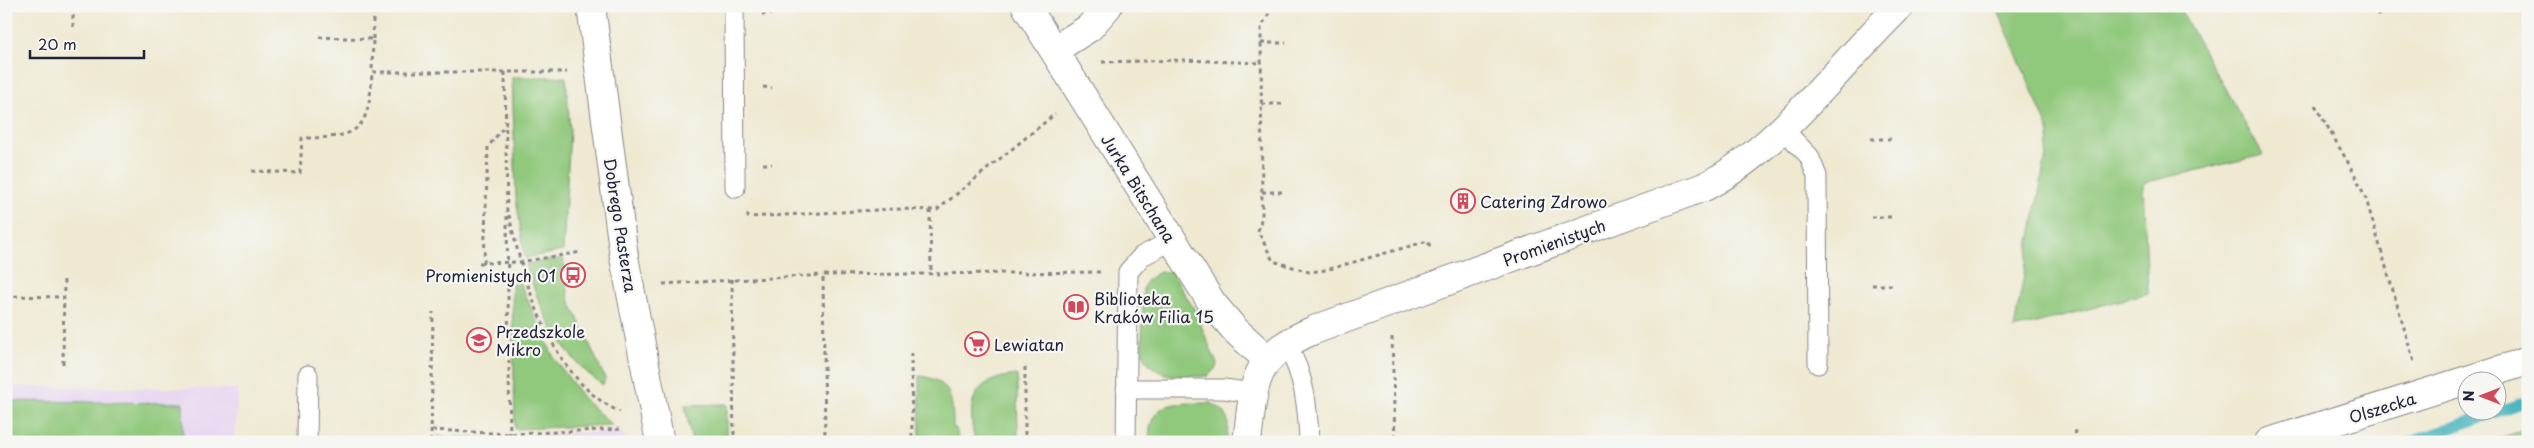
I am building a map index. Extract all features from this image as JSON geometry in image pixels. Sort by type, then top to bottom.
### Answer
[{"type":"street","name":"Dobrego Pasterza","points":[[591,6],[624,257],[660,442]]},
{"type":"street","name":"Jurka Bitschana","points":[[1026,6],[1172,241],[1218,310],[1236,331],[1276,351]]},
{"type":"street","points":[[1054,50],[1089,28],[1108,6]]},
{"type":"street","name":"Promienistych","points":[[1276,351],[1314,330],[1704,187],[1739,166],[1782,128],[1900,6]]},
{"type":"street","points":[[1247,442],[1253,394],[1260,368],[1276,351]]},
{"type":"street","name":"Olszecka","points":[[2269,442],[2528,361]]},
{"type":"lane","points":[[734,6],[735,188]]},
{"type":"lane","points":[[1782,128],[1809,156],[1816,176],[1818,364]]},
{"type":"lane","points":[[1126,442],[1128,272],[1142,256],[1172,241]]},
{"type":"lane","points":[[1276,351],[1299,369],[1309,442]]},
{"type":"lane","points":[[307,442],[308,375]]},
{"type":"lane","points":[[1126,389],[1224,389],[1253,394]]},
{"type":"path","points":[[73,6],[73,27]]},
{"type":"path","points":[[252,171],[300,173],[302,138],[336,138],[348,134],[359,126],[367,114],[371,100],[373,6]]},
{"type":"path","points":[[1270,6],[1270,12],[1261,27],[1262,216],[1258,231],[1272,261],[1309,272],[1326,270],[1428,241],[1432,254]]},
{"type":"path","points":[[2378,16],[2382,6]]},
{"type":"path","points":[[318,37],[372,38]]},
{"type":"path","points":[[1261,44],[1286,44]]},
{"type":"path","points":[[1098,62],[1184,60],[1261,63]]},
{"type":"path","points":[[372,72],[573,72]]},
{"type":"path","points":[[505,72],[510,442]]},
{"type":"path","points":[[1262,104],[1286,104]]},
{"type":"path","points":[[2316,105],[2354,173],[2366,199],[2414,366]]},
{"type":"path","points":[[748,208],[748,217],[894,209],[937,210],[1056,114]]},
{"type":"path","points":[[506,124],[488,147],[482,263],[519,262],[582,252]]},
{"type":"path","points":[[1871,139],[1893,139]]},
{"type":"path","points":[[1262,192],[1286,192]]},
{"type":"path","points":[[507,207],[519,262],[532,300],[555,347],[590,391],[610,407],[623,413]]},
{"type":"path","points":[[930,210],[931,274]]},
{"type":"path","points":[[1871,217],[1894,217]]},
{"type":"path","points":[[661,284],[822,274],[910,277],[931,274],[1128,272]]},
{"type":"path","points":[[822,274],[825,442]]},
{"type":"path","points":[[63,364],[64,279]]},
{"type":"path","points":[[732,279],[734,442]]},
{"type":"path","points":[[1872,285],[1894,285]]},
{"type":"path","points":[[6,296],[63,297]]},
{"type":"path","points":[[431,442],[433,312]]},
{"type":"path","points":[[1392,336],[1395,442]]},
{"type":"path","points":[[911,353],[912,442]]},
{"type":"path","points":[[1025,367],[1025,442]]},
{"type":"path","points":[[432,430],[510,434],[632,429]]},
{"type":"path","points":[[2075,430],[2078,442]]},
{"type":"shaded area","points":[[6,386],[239,389],[234,442],[6,442]]},
{"type":"shaded area","points":[[620,431],[624,435],[626,442],[516,442],[516,436]]},
{"type":"green space","points":[[1996,6],[2178,6],[2263,155],[2143,183],[2148,293],[2014,329],[2050,133]]},
{"type":"green space","points":[[512,77],[566,77],[570,131],[563,251],[525,258],[516,198]]},
{"type":"green space","points":[[563,258],[569,299],[605,378],[603,385],[588,374],[564,347],[554,332],[538,299],[526,264]]},
{"type":"green space","points":[[1160,272],[1171,272],[1194,309],[1217,364],[1216,368],[1208,376],[1169,375],[1152,367],[1146,360],[1142,350],[1143,289],[1147,280]]},
{"type":"green space","points":[[519,281],[554,358],[585,400],[612,425],[515,429],[512,284]]},
{"type":"green space","points":[[1017,375],[1018,442],[975,442],[971,415],[972,404],[976,395],[990,381]]},
{"type":"green space","points":[[919,376],[938,381],[944,386],[951,400],[953,428],[956,428],[959,442],[920,442]]},
{"type":"green space","points":[[6,401],[183,403],[183,442],[6,442]]},
{"type":"green space","points":[[1185,403],[1209,403],[1225,413],[1228,423],[1227,442],[1149,442],[1150,428],[1154,417],[1166,406]]},
{"type":"green space","points":[[727,404],[727,442],[692,442],[685,405]]},
{"type":"green space","points":[[2528,429],[2528,442],[2486,442]]},
{"type":"green space","points":[[437,436],[504,439],[504,442],[437,442]]},
{"type":"waterway","points":[[2410,442],[2528,401]]},
{"type":"place","name":"Catering Zdrowo","points":[[1463,201]]},
{"type":"place","name":"Promienistych 01","points":[[573,275]]},
{"type":"place","name":"Biblioteka Kraków Filia 15","points":[[1076,307]]},
{"type":"place","name":"Przedszkole Mikro","points":[[479,340]]},
{"type":"place","name":"Lewiatan","points":[[977,344]]}]
